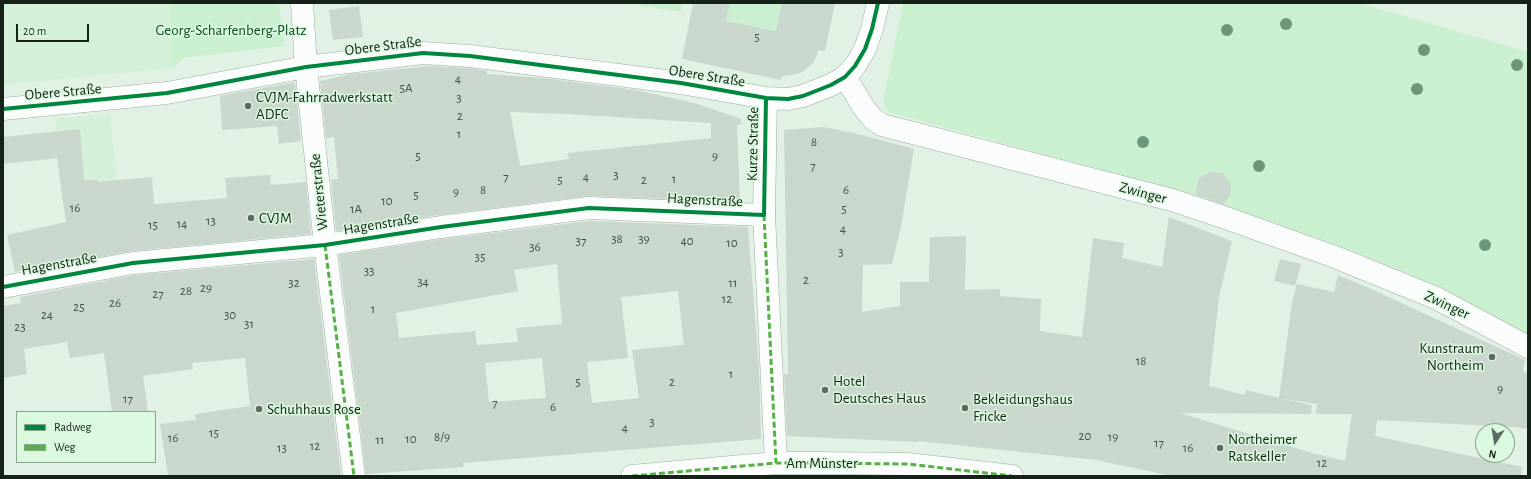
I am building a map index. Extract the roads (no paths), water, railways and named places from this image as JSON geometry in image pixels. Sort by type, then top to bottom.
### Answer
[{"type":"street","name":"Wieterstraße","points":[[302,3],[306,67],[325,245],[354,476]]},
{"type":"street","points":[[766,98],[788,99],[803,96],[831,85],[845,77],[855,66],[865,49],[872,29],[878,3]]},
{"type":"street","name":"Obere Straße","points":[[3,109],[167,93],[306,67],[423,53],[439,53],[494,59],[681,83],[766,98]]},
{"type":"street","name":"Zwinger","points":[[845,77],[864,108],[873,119],[882,125],[1172,200],[1226,218],[1336,257],[1436,298],[1528,347]]},
{"type":"street","name":"Kurze Straße","points":[[766,98],[764,215],[776,463]]},
{"type":"street","name":"Hagenstraße","points":[[3,287],[133,263],[325,245],[441,227],[589,208],[764,215]]},
{"type":"street","name":"Am Münster","points":[[632,476],[776,463],[908,464],[1012,476]]},
{"type":"place","name":"CVJM-Fahrradwerkstatt ADFC","points":[[248,106]]},
{"type":"place","name":"CVJM","points":[[251,218]]},
{"type":"place","name":"Kunstraum Northeim","points":[[1492,357]]},
{"type":"place","name":"Hotel Deutsches Haus","points":[[825,390]]},
{"type":"place","name":"Bekleidungshaus Fricke","points":[[965,408]]},
{"type":"place","name":"Schuhhaus Rose","points":[[259,409]]},
{"type":"place","name":"Northeimer Ratskeller","points":[[1220,448]]},
{"type":"park label","name":"Georg-Scharfenberg-Platz","points":[[231,30]]}]
